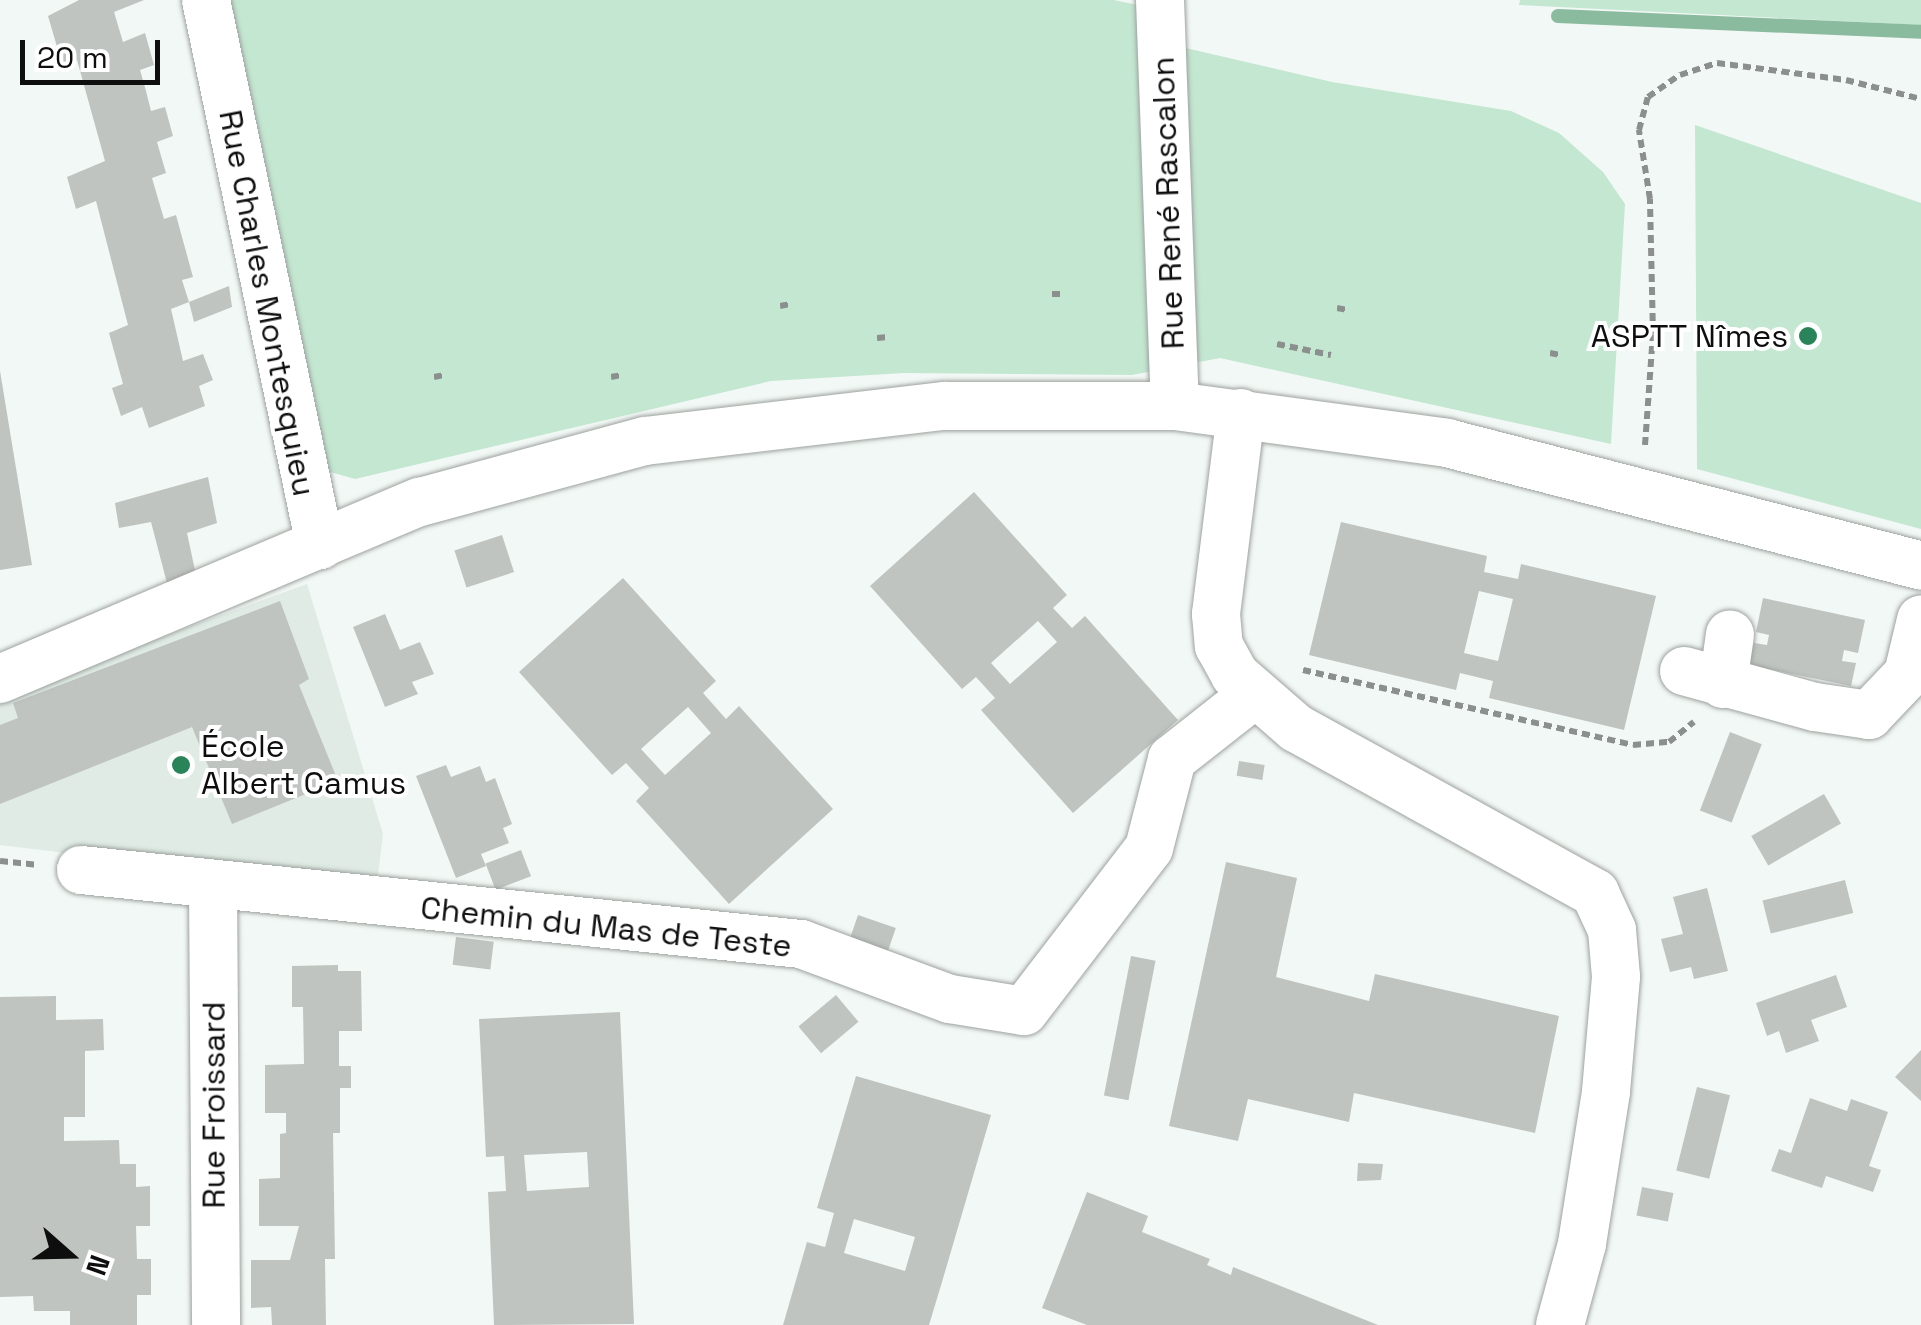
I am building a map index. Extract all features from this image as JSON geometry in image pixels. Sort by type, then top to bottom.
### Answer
[{"type":"street","name":"Rue Charles Montesquieu","points":[[206,0],[320,545]]},
{"type":"street","name":"Rue René Rascalon","points":[[1160,0],[1175,406]]},
{"type":"street","points":[[0,679],[420,502],[644,442],[945,406],[1175,406],[1448,443],[1921,566]]},
{"type":"street","points":[[1241,413],[1216,614],[1219,646],[1252,696],[1296,728],[1583,886],[1601,905],[1612,930],[1616,977],[1606,1092],[1582,1244],[1560,1325]]},
{"type":"street","points":[[1730,634],[1704,677],[1869,715],[1908,674],[1921,620]]},
{"type":"street","name":"Chemin du Mas de Teste","points":[[81,870],[801,944],[950,998],[1024,1011],[1149,848],[1172,759],[1252,696]]},
{"type":"street","name":"Rue Froissard","points":[[213,886],[216,1325]]},
{"type":"path","points":[[1642,496],[1653,334],[1650,198],[1639,130],[1648,97],[1680,75],[1717,63],[1846,80],[1921,99]]},
{"type":"path","points":[[1052,294],[1064,294]]},
{"type":"path","points":[[780,306],[790,304]]},
{"type":"path","points":[[1337,308],[1347,310]]},
{"type":"path","points":[[877,338],[888,338]]},
{"type":"path","points":[[1277,344],[1332,355]]},
{"type":"path","points":[[1550,353],[1560,355]]},
{"type":"path","points":[[434,377],[444,375]]},
{"type":"path","points":[[610,377],[620,375]]},
{"type":"path","points":[[1293,675],[1316,669],[1634,746],[1669,742],[1705,714],[1704,677]]},
{"type":"shaded area","name":"École Albert Camus","points":[[307,584],[383,834],[376,890],[0,845],[0,696]]},
{"type":"green space","points":[[229,0],[1114,0],[1142,6],[1177,46],[1332,82],[1511,111],[1559,133],[1603,172],[1625,204],[1611,444],[1220,358],[1132,375],[904,373],[771,381],[355,479],[320,469]]},
{"type":"green space","points":[[1520,0],[1921,0],[1921,25],[1519,5]]},
{"type":"green space","name":"ASPTT Nîmes","points":[[1695,125],[1921,203],[1921,529],[1697,469]]},
{"type":"building","points":[[79,0],[144,0],[114,12],[123,42],[145,33],[154,65],[140,70],[151,111],[165,107],[173,136],[157,142],[166,173],[152,178],[164,219],[176,215],[193,277],[182,280],[189,302],[171,309],[183,361],[203,354],[213,380],[199,386],[205,406],[149,428],[142,407],[121,416],[112,388],[123,384],[109,333],[128,325],[96,201],[76,209],[67,177],[105,161],[77,60],[63,67],[48,16]]},
{"type":"building","points":[[229,286],[232,307],[194,322],[189,302]]},
{"type":"building","points":[[0,371],[32,565],[0,570]]},
{"type":"building","points":[[208,477],[217,523],[187,533],[195,570],[190,580],[168,587],[151,522],[119,528],[115,503]]},
{"type":"building","points":[[974,492],[1067,595],[1053,608],[1072,628],[1085,616],[1178,720],[1073,813],[981,710],[995,698],[976,677],[962,689],[870,586]],"holes":[[[1038,621],[1057,642],[1010,684],[991,663]]]},
{"type":"building","points":[[1341,522],[1487,556],[1484,572],[1518,579],[1521,564],[1656,596],[1624,730],[1489,698],[1493,681],[1460,673],[1456,690],[1309,655]],"holes":[[[1479,591],[1513,599],[1498,661],[1464,653]]]},
{"type":"building","points":[[502,535],[514,572],[466,588],[454,550]]},
{"type":"building","points":[[623,578],[716,681],[703,693],[726,719],[739,706],[833,809],[729,904],[636,801],[649,788],[626,763],[612,775],[519,672]],"holes":[[[688,707],[711,733],[665,775],[641,749]]]},
{"type":"building","points":[[1763,598],[1865,620],[1858,653],[1844,650],[1842,661],[1856,663],[1851,686],[1749,665],[1754,643],[1767,645],[1769,635],[1756,632]]},
{"type":"building","points":[[280,601],[309,679],[299,685],[338,781],[232,824],[192,727],[0,804],[0,725],[18,718],[13,703]]},
{"type":"building","points":[[385,614],[400,650],[420,642],[434,674],[412,682],[418,694],[385,707],[353,627]]},
{"type":"building","points":[[1730,732],[1762,744],[1732,823],[1700,810]]},
{"type":"building","points":[[1239,761],[1265,765],[1262,780],[1237,776]]},
{"type":"building","points":[[446,765],[451,777],[480,766],[486,782],[495,778],[512,824],[503,828],[509,843],[481,854],[486,866],[456,878],[416,776]]},
{"type":"building","points":[[1824,794],[1841,823],[1768,865],[1751,836]]},
{"type":"building","points":[[521,850],[531,876],[496,890],[486,864]]},
{"type":"building","points":[[1226,862],[1297,878],[1276,977],[1369,1001],[1375,974],[1559,1016],[1535,1133],[1354,1093],[1349,1122],[1248,1099],[1238,1141],[1169,1126]]},
{"type":"building","points":[[1845,880],[1853,913],[1771,934],[1763,901]]},
{"type":"building","points":[[1707,888],[1728,971],[1694,979],[1691,967],[1670,972],[1661,939],[1683,934],[1673,897]]},
{"type":"building","points":[[858,915],[896,928],[888,952],[850,939]]},
{"type":"building","points":[[456,937],[494,942],[490,969],[453,965]]},
{"type":"building","points":[[1131,956],[1156,961],[1128,1100],[1104,1095]]},
{"type":"building","points":[[338,965],[338,971],[361,971],[362,1031],[339,1031],[339,1066],[351,1066],[351,1088],[340,1088],[340,1133],[333,1133],[335,1259],[325,1259],[326,1325],[272,1325],[271,1307],[251,1308],[251,1260],[290,1260],[299,1226],[259,1226],[259,1179],[280,1178],[280,1134],[286,1133],[286,1113],[265,1113],[265,1065],[304,1064],[303,1007],[292,1007],[292,966]]},
{"type":"building","points":[[1836,975],[1847,1007],[1811,1020],[1819,1041],[1786,1053],[1779,1031],[1767,1036],[1756,1003]]},
{"type":"building","points":[[836,995],[858,1022],[821,1053],[798,1026]]},
{"type":"building","points":[[56,996],[56,1020],[103,1019],[104,1050],[85,1051],[85,1117],[64,1117],[64,1141],[119,1140],[120,1164],[136,1164],[136,1187],[150,1186],[150,1226],[136,1226],[137,1259],[151,1259],[151,1295],[137,1295],[137,1325],[70,1325],[70,1311],[34,1311],[33,1296],[0,1297],[0,997]]},
{"type":"building","points":[[620,1012],[634,1324],[494,1325],[488,1192],[506,1191],[504,1156],[486,1157],[479,1019]],"holes":[[[587,1152],[589,1187],[527,1191],[524,1155]]]},
{"type":"building","points":[[1921,1050],[1921,1101],[1895,1077]]},
{"type":"building","points":[[856,1076],[991,1115],[929,1325],[783,1325],[807,1242],[825,1247],[834,1213],[817,1208]],"holes":[[[854,1219],[915,1237],[905,1271],[844,1253]]]},
{"type":"building","points":[[1697,1087],[1730,1095],[1709,1179],[1676,1170]]},
{"type":"building","points":[[1810,1098],[1847,1111],[1851,1099],[1888,1112],[1869,1166],[1881,1170],[1873,1192],[1826,1176],[1822,1188],[1771,1171],[1779,1149],[1791,1153]]},
{"type":"building","points":[[1358,1163],[1383,1164],[1381,1180],[1357,1181]]},
{"type":"building","points":[[1642,1187],[1673,1193],[1668,1222],[1636,1215]]},
{"type":"building","points":[[1087,1192],[1148,1216],[1142,1232],[1210,1259],[1207,1265],[1231,1275],[1233,1267],[1378,1325],[1087,1325],[1042,1308]]},
{"type":"waterway","points":[[1558,16],[1921,32]]},
{"type":"place","name":"ASPTT Nîmes","points":[[1808,336]]},
{"type":"place","name":"École Albert Camus","points":[[181,765]]}]
